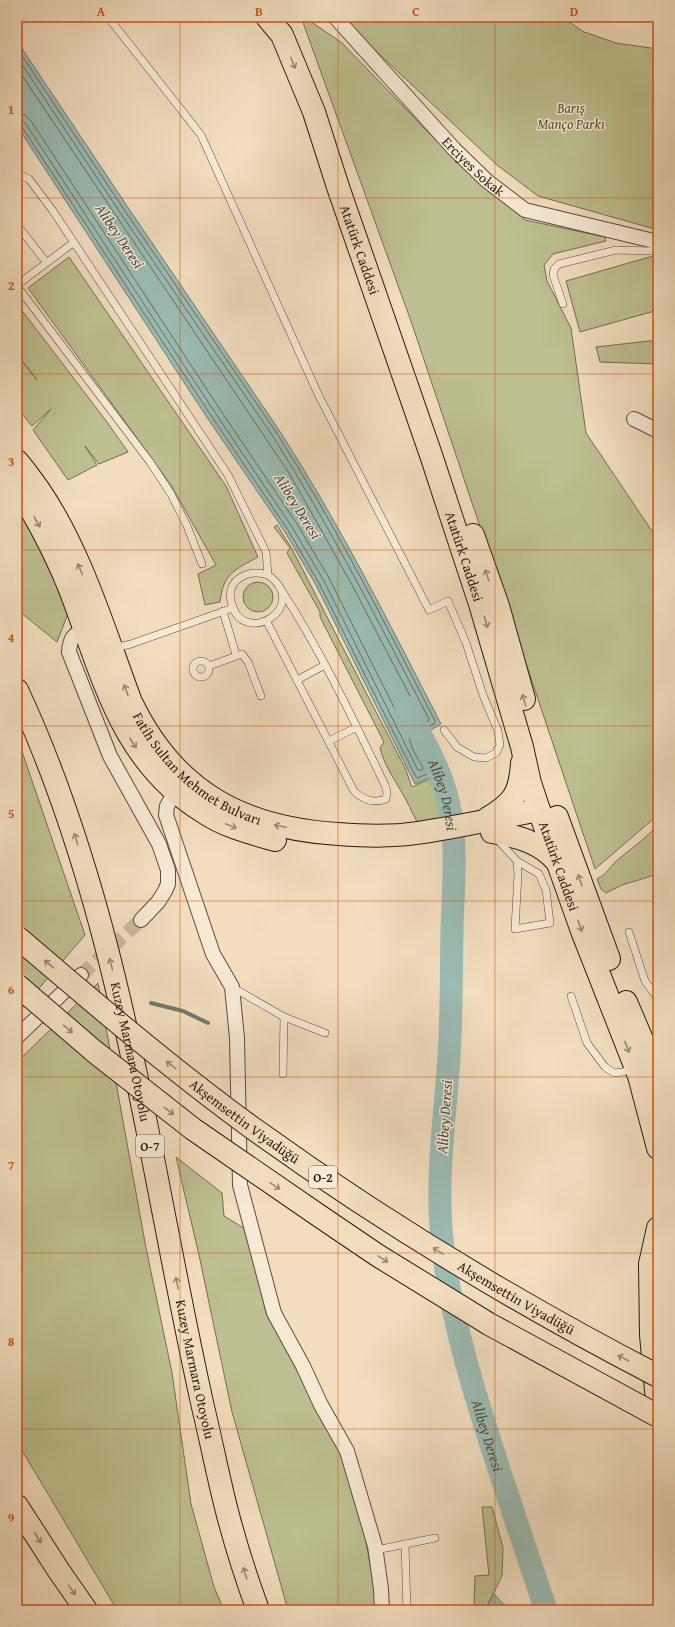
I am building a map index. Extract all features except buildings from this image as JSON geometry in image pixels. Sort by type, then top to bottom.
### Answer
[{"type":"main road","name":"Atatürk Caddesi","points":[[267,17],[282,35],[314,112],[338,187],[431,455],[480,604],[522,748],[530,783],[546,813],[565,860],[592,915],[652,1063],[653,1093]]},
{"type":"main road","name":"Atatürk Caddesi","points":[[287,17],[304,50],[314,75],[498,606],[546,813]]},
{"type":"main road","name":"Fatih Sultan Mehmet Bulvarı","points":[[17,461],[39,490],[60,525],[81,570],[93,626],[102,652],[118,715],[128,734],[141,755],[160,778],[175,792],[205,814],[245,832],[283,842],[337,848],[377,848],[546,813]]},
{"type":"main road","name":"Fatih Sultan Mehmet Bulvarı","points":[[17,488],[93,626]]},
{"type":"main road","name":"Fatih Sultan Mehmet Bulvarı","points":[[102,652],[141,722],[171,765],[215,800],[239,813],[270,824],[294,830],[419,839]]},
{"type":"main road","name":"Kuzey Marmara Otoyolu","points":[[17,690],[51,767],[69,818],[98,911],[122,1012],[187,1335],[229,1519],[258,1610]]},
{"type":"main road","points":[[483,826],[504,808],[515,795],[520,779],[522,748]]},
{"type":"main road","points":[[483,826],[533,843],[551,854],[565,860]]},
{"type":"main road","name":"Atatürk Caddesi","points":[[565,860],[582,931],[635,1067],[653,1093]]},
{"type":"main road","name":"Akşemsettin Viyadüğü","points":[[17,937],[108,1014],[202,1090],[251,1127],[326,1179],[394,1224],[484,1280],[525,1304],[658,1376]]},
{"type":"main road","name":"O-2","points":[[17,985],[96,1052],[186,1124],[318,1215],[384,1259],[489,1324],[658,1415]]},
{"type":"main road","points":[[634,1021],[658,1041]]},
{"type":"main road","points":[[653,1093],[658,1148]]},
{"type":"main road","points":[[658,1228],[650,1264],[651,1335],[658,1415]]},
{"type":"main road","points":[[17,1506],[86,1610]]},
{"type":"street","name":"Erciyes Sokak","points":[[335,17],[454,149],[487,181],[525,210],[658,242]]},
{"type":"street","points":[[634,419],[658,431]]},
{"type":"street","points":[[93,626],[73,635],[69,645],[69,652],[110,756],[158,844],[168,870],[168,884],[166,891],[141,920]]},
{"type":"street","points":[[175,792],[167,806],[166,815],[213,954],[232,987],[237,1038],[240,1185],[274,1313],[303,1366],[321,1405],[347,1451],[376,1550],[382,1610]]},
{"type":"street","points":[[168,884],[177,886],[188,881]]},
{"type":"street","points":[[17,1037],[82,975]]},
{"type":"lane","points":[[108,17],[201,135],[318,394],[429,610],[448,601],[466,643],[483,695],[498,731],[500,745],[496,753],[486,758],[474,757],[457,747],[444,730]]},
{"type":"lane","points":[[17,173],[29,179],[52,211],[228,475],[266,552],[268,574]]},
{"type":"lane","points":[[17,225],[46,262]]},
{"type":"lane","points":[[74,243],[46,262],[17,286],[150,462],[171,494],[187,526],[202,564]]},
{"type":"lane","points":[[563,304],[553,275],[554,269],[559,264],[616,250],[651,251],[658,248]]},
{"type":"lane","points":[[267,622],[354,791],[367,801],[381,801],[386,799],[387,792],[385,786],[357,727],[306,629],[280,587],[275,580],[268,574],[259,572],[250,572],[239,579],[232,590],[230,599],[232,608],[237,615],[247,622],[259,624],[267,622],[279,611],[282,603],[280,587]]},
{"type":"lane","points":[[102,652],[131,644],[232,608]]},
{"type":"lane","points":[[223,611],[236,655]]},
{"type":"lane","points":[[209,666],[242,654],[248,662],[261,696]]},
{"type":"lane","points":[[297,680],[325,665]]},
{"type":"lane","points":[[329,741],[357,727]]},
{"type":"lane","points":[[483,826],[517,861],[539,874],[546,890],[550,923],[515,929],[518,874],[517,861]]},
{"type":"lane","points":[[629,932],[645,981],[658,999]]},
{"type":"lane","points":[[232,987],[284,1017],[325,1033]]},
{"type":"lane","points":[[571,996],[587,1043],[605,1067],[614,1073],[623,1072],[635,1067]]},
{"type":"lane","points":[[283,1074],[284,1017]]},
{"type":"lane","points":[[376,1550],[435,1538]]},
{"type":"lane","points":[[405,1544],[407,1610]]},
{"type":"green space","points":[[301,17],[304,17],[342,43],[428,132],[525,220],[605,237],[606,241],[553,254],[544,265],[547,281],[571,328],[586,433],[658,540],[658,815],[595,869],[412,324]]},
{"type":"green space","name":"Barış Manço Parkı","points":[[340,17],[562,17],[584,32],[616,43],[658,49],[658,230],[538,196],[497,165]]},
{"type":"green space","points":[[653,256],[658,273],[658,310],[580,332],[566,281]]},
{"type":"green space","points":[[69,257],[226,486],[258,557],[237,569],[227,578],[220,602],[205,605],[198,574],[216,565],[171,485],[28,288]]},
{"type":"green space","points":[[17,304],[128,452],[99,464],[85,446],[97,465],[68,480],[33,430],[51,409],[32,426],[17,408],[17,355],[37,380],[17,354]]},
{"type":"green space","points":[[658,340],[658,364],[600,362],[596,347]]},
{"type":"green space","points":[[17,509],[30,530],[69,611],[57,642],[19,611],[17,607]]},
{"type":"green space","points":[[277,525],[292,549],[405,768],[412,787],[436,776],[449,817],[417,822],[384,760],[380,748],[384,742],[320,617],[320,612],[287,553],[290,548],[274,527]]},
{"type":"green space","points":[[258,582],[269,586],[273,597],[269,608],[258,612],[247,608],[243,597],[247,586]]},
{"type":"green space","points":[[17,737],[85,935],[17,1014]]},
{"type":"green space","points":[[658,825],[658,874],[622,885],[606,893],[601,889],[597,879],[604,875],[617,860]]},
{"type":"green space","points":[[98,983],[146,1248],[172,1373],[191,1504],[214,1587],[224,1610],[117,1610],[17,1442],[17,1062]]},
{"type":"green space","points":[[176,1157],[222,1193],[224,1216],[247,1230],[266,1313],[342,1453],[362,1520],[375,1592],[375,1610],[288,1610],[232,1412],[199,1255]]},
{"type":"green space","points":[[482,1507],[492,1507],[503,1548],[502,1576],[485,1610],[471,1610],[474,1605],[475,1576],[489,1575]]},
{"type":"water","points":[[17,41],[279,430],[344,538],[441,724],[418,738],[437,774],[415,784],[316,585],[285,532],[204,413],[17,126]]},
{"type":"water","points":[[494,1594],[509,1610],[485,1610]]},
{"type":"waterway","name":"Alibey Deresi","points":[[406,707],[430,753],[445,788],[453,833],[454,866],[450,1036],[440,1189],[443,1251],[450,1296],[472,1384],[503,1483],[546,1610]]},
{"type":"waterway","points":[[151,1003],[183,1011],[208,1023]]},
{"type":"tunnel","points":[[81,975],[141,920]]}]
